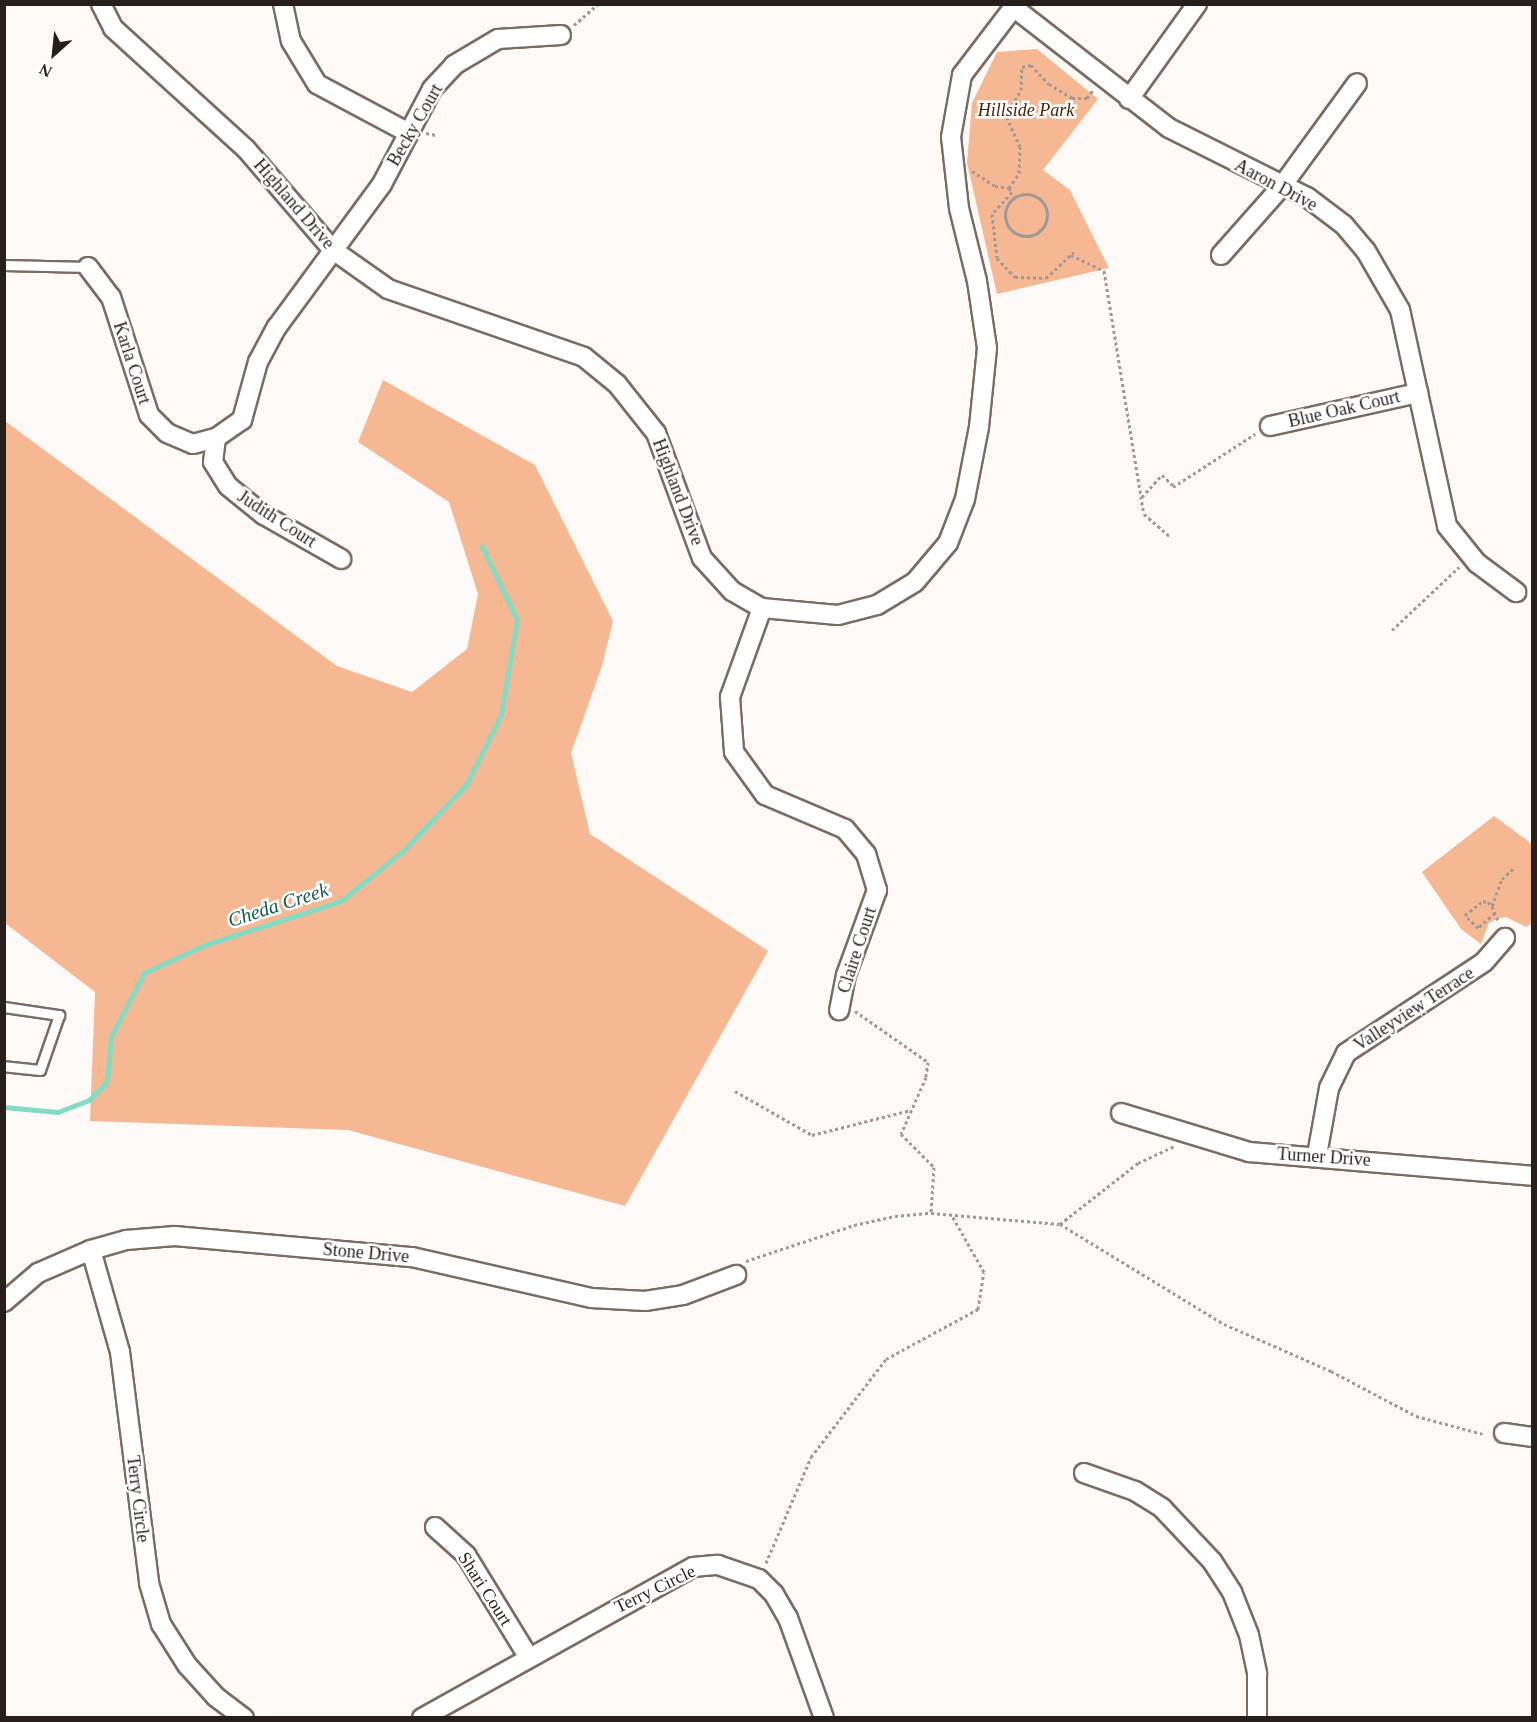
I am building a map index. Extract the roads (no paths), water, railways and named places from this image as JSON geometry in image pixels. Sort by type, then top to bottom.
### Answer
[{"type":"street","name":"Highland Drive","points":[[100,4],[113,28],[246,149],[333,250],[388,289],[584,357],[617,384],[656,433],[702,558],[732,591],[762,608],[838,615],[877,605],[915,582],[948,543],[967,489],[979,427],[987,348],[951,137],[962,75],[1014,6]]},
{"type":"street","points":[[283,4],[291,41],[317,84],[407,132]]},
{"type":"street","points":[[1129,99],[1197,4]]},
{"type":"street","name":"Aaron Drive","points":[[1014,6],[1102,78],[1169,128],[1307,197],[1344,225],[1366,251],[1400,310],[1412,352],[1418,393],[1447,525],[1471,555],[1516,592]]},
{"type":"street","name":"Becky Court","points":[[333,250],[382,184],[407,132],[432,89],[454,65],[498,39],[561,35]]},
{"type":"street","points":[[1221,255],[1281,186],[1357,83]]},
{"type":"street","name":"Karla Court","points":[[88,267],[111,297],[150,416],[167,433],[193,444],[216,438],[242,420],[258,362],[277,327],[333,250]]},
{"type":"street","name":"Blue Oak Court","points":[[1270,426],[1418,393]]},
{"type":"street","name":"Judith Court","points":[[216,438],[213,462],[228,486],[264,514],[341,559]]},
{"type":"street","name":"Claire Court","points":[[762,608],[730,697],[734,752],[765,795],[845,829],[866,854],[877,890],[846,975],[840,1008]]},
{"type":"street","name":"Valleyview Terrace","points":[[1317,1155],[1329,1088],[1346,1053],[1484,962],[1505,939]]},
{"type":"street","name":"Turner Drive","points":[[1122,1113],[1249,1152],[1317,1155],[1533,1176]]},
{"type":"street","name":"Stone Drive","points":[[4,1302],[38,1274],[91,1250],[126,1240],[175,1236],[412,1257],[591,1298],[645,1301],[683,1294],[736,1275]]},
{"type":"street","name":"Terry Circle","points":[[91,1250],[120,1352],[149,1582],[162,1624],[187,1665],[216,1697],[244,1718]]},
{"type":"street","points":[[1504,1433],[1533,1437]]},
{"type":"street","points":[[1084,1473],[1135,1491],[1162,1508],[1184,1527],[1212,1562],[1232,1592],[1249,1635],[1257,1674],[1257,1718]]},
{"type":"street","name":"Shari Court","points":[[435,1527],[466,1555],[528,1656]]},
{"type":"street","name":"Terry Circle","points":[[422,1718],[528,1656],[693,1567],[718,1565],[759,1579],[788,1618],[824,1718]]},
{"type":"lane","points":[[4,265],[88,267]]},
{"type":"lane","points":[[4,1007],[59,1016],[40,1070],[4,1066]]},
{"type":"waterway","name":"Cheda Creek","points":[[4,1107],[58,1112],[89,1100],[107,1082],[111,1037],[144,973],[205,945],[341,901],[403,851],[466,785],[501,715],[517,620],[482,547]]},
{"type":"park label","name":"Hillside Park","points":[[1026,110]]}]
